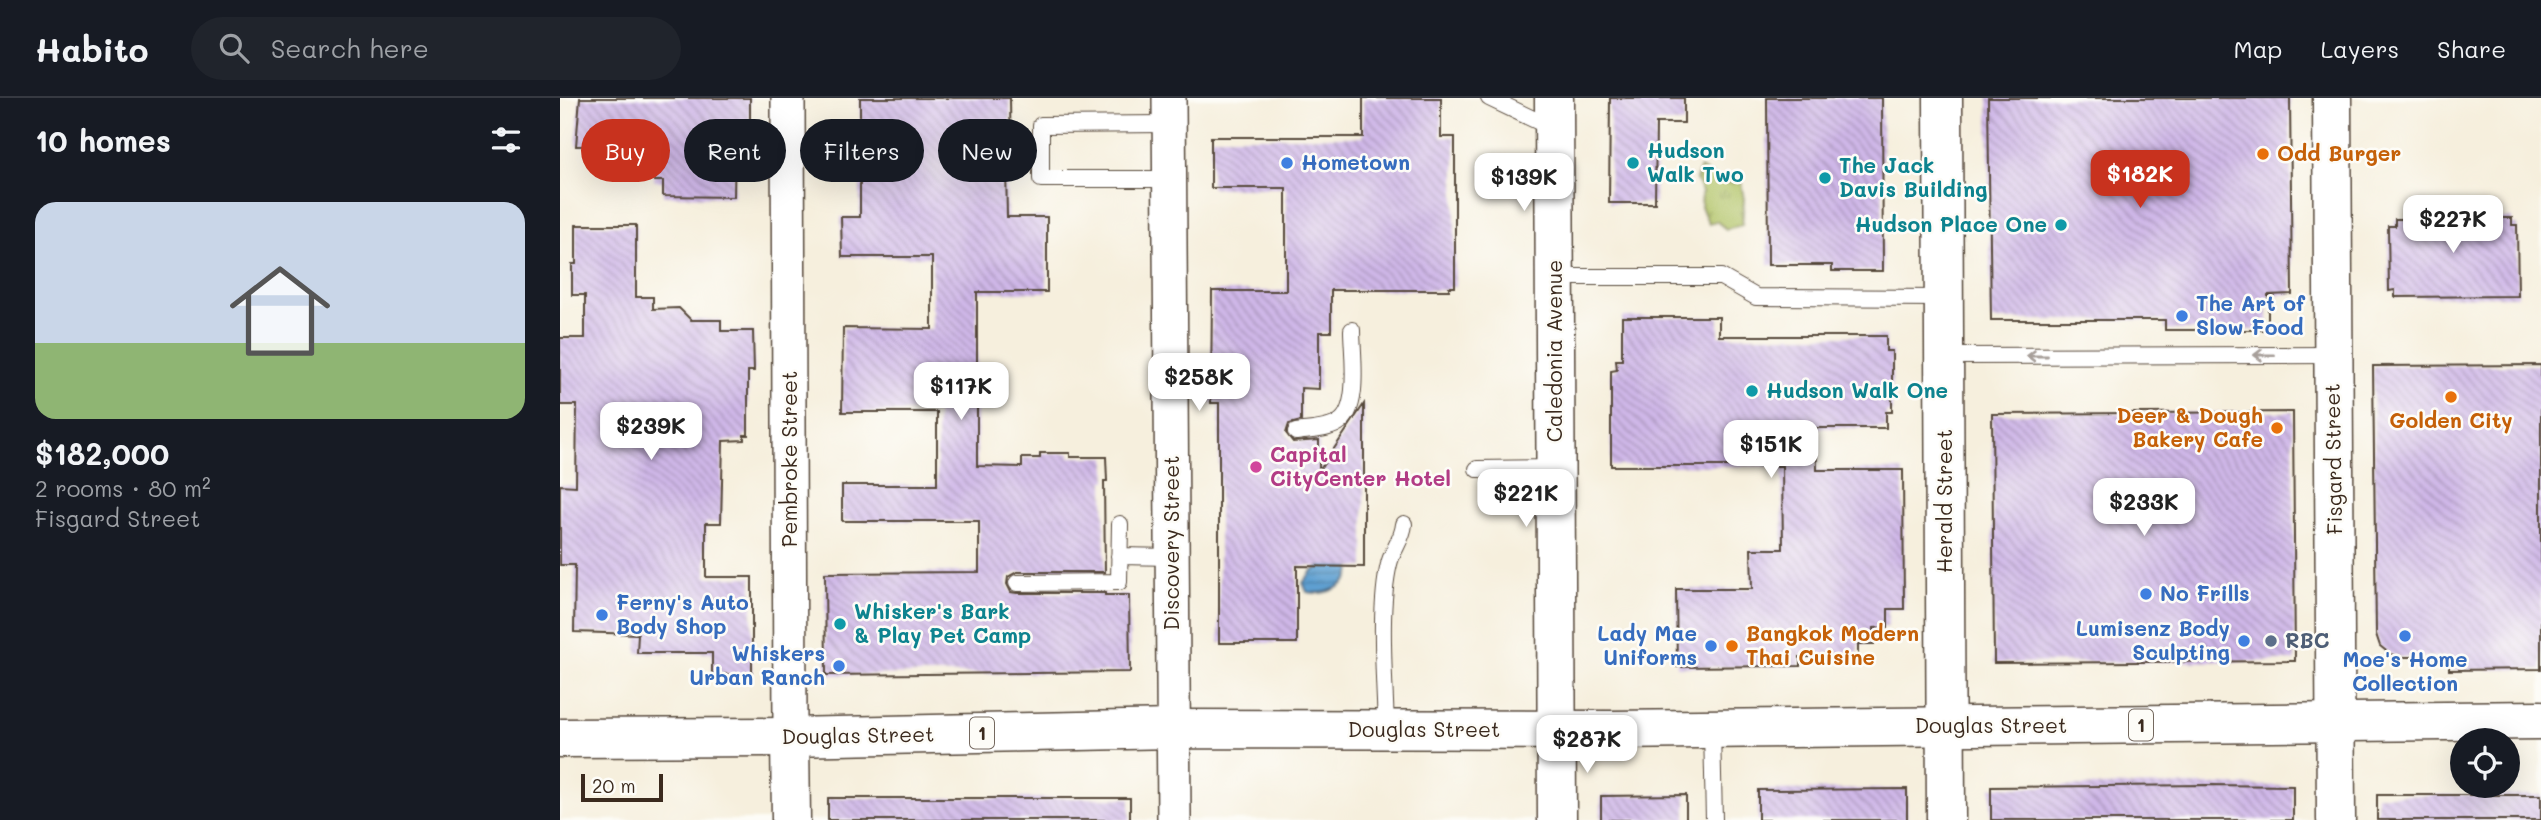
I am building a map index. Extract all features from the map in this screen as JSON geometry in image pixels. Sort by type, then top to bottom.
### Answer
[{"type":"street","name":"Pembroke Street","points":[[788,98],[791,820]]},
{"type":"street","name":"Herald Street","points":[[1943,98],[1946,820]]},
{"type":"street","name":"Fisgard Street","points":[[2332,98],[2336,820]]},
{"type":"street","name":"Discovery Street","points":[[1169,111],[1174,820]]},
{"type":"street","name":"Caledonia Avenue","points":[[1554,113],[1557,820]]},
{"type":"street","name":"Douglas Street","points":[[560,738],[790,737],[1173,729],[1712,729],[2541,720]]},
{"type":"lane","points":[[1489,98],[1554,113]]},
{"type":"lane","points":[[1169,111],[1041,125],[1041,179],[1170,179]]},
{"type":"lane","points":[[1554,277],[1721,276],[1756,297],[1944,298]]},
{"type":"lane","points":[[1296,432],[1334,425],[1342,421],[1349,412],[1353,401],[1352,330]]},
{"type":"lane","points":[[1944,356],[2332,355]]},
{"type":"lane","points":[[1477,469],[1555,468]]},
{"type":"lane","points":[[1017,583],[1119,582],[1119,524]]},
{"type":"lane","points":[[1386,730],[1386,585],[1389,564],[1404,524]]},
{"type":"lane","points":[[1119,556],[1172,557]]},
{"type":"lane","points":[[1712,729],[1714,820]]},
{"type":"green space","points":[[1700,168],[1725,183],[1741,182],[1744,199],[1742,225],[1726,229],[1716,221],[1709,224],[1701,207],[1702,192],[1696,180]]},
{"type":"water","points":[[1323,565],[1351,567],[1350,574],[1342,585],[1328,591],[1307,592],[1303,583],[1312,571]]},
{"type":"building","points":[[580,98],[750,98],[750,119],[684,119],[684,182],[734,182],[734,197],[663,196],[663,182],[670,182],[670,119],[581,119],[581,146],[576,146]]},
{"type":"building","points":[[860,98],[1010,98],[1010,119],[938,119],[938,182],[1006,182],[1007,217],[1047,217],[1047,292],[977,292],[977,466],[1022,467],[1022,458],[1040,458],[1040,453],[1070,453],[1070,457],[1106,457],[1105,572],[1017,572],[1008,577],[1007,584],[1011,592],[1017,593],[1129,595],[1130,672],[826,675],[825,573],[979,572],[979,521],[842,521],[842,485],[937,485],[937,412],[842,412],[843,328],[932,329],[932,257],[842,257],[841,217],[860,217],[860,182],[924,182],[924,119],[860,119]]},
{"type":"building","points":[[1363,98],[1441,98],[1441,137],[1455,137],[1455,287],[1449,287],[1449,290],[1331,290],[1331,332],[1319,332],[1319,389],[1301,388],[1301,421],[1289,424],[1286,433],[1293,442],[1319,440],[1319,471],[1364,404],[1364,567],[1297,566],[1297,643],[1219,643],[1219,403],[1211,403],[1212,291],[1286,291],[1286,188],[1211,188],[1211,137],[1363,137]]},
{"type":"building","name":"Hudson Walk Two","points":[[1610,98],[1684,98],[1684,123],[1656,123],[1655,203],[1609,203]]},
{"type":"building","name":"The Jack Davis Building","points":[[1767,98],[1882,98],[1883,271],[1832,271],[1832,265],[1768,265]]},
{"type":"building","points":[[1988,98],[2290,98],[2292,294],[2268,295],[2268,330],[2165,330],[2165,320],[1991,320]]},
{"type":"building","points":[[2419,210],[2478,210],[2489,212],[2489,218],[2512,218],[2512,225],[2517,225],[2518,296],[2395,297],[2395,290],[2389,291],[2388,226],[2395,226],[2395,219],[2419,219]]},
{"type":"building","points":[[576,225],[636,225],[636,297],[653,297],[653,309],[679,308],[691,320],[721,320],[721,331],[753,331],[754,371],[748,371],[748,435],[744,435],[744,440],[723,441],[721,523],[706,523],[706,577],[752,577],[752,675],[712,674],[712,653],[637,653],[638,634],[574,632],[575,565],[560,565],[560,485],[576,486],[577,405],[560,405],[560,338],[585,338],[585,295],[572,295],[572,264],[576,264]]},
{"type":"building","points":[[1622,317],[1719,317],[1719,336],[1886,336],[1886,351],[1892,351],[1892,412],[1886,412],[1886,428],[1816,428],[1817,470],[1903,470],[1904,609],[1888,609],[1888,627],[1874,628],[1874,644],[1858,644],[1858,657],[1800,657],[1800,666],[1677,667],[1676,589],[1752,589],[1751,549],[1783,549],[1782,466],[1611,466],[1611,371],[1617,370],[1616,360],[1622,360]]},
{"type":"building","points":[[2541,365],[2541,669],[2449,670],[2449,657],[2400,657],[2390,654],[2380,646],[2376,634],[2373,366]]},
{"type":"building","points":[[2293,412],[2295,661],[1994,663],[1992,414]]},
{"type":"building","points":[[2293,786],[2293,820],[1991,820],[1991,787]]},
{"type":"building","points":[[1907,789],[1907,820],[1758,820],[1758,790]]},
{"type":"building","points":[[1686,795],[1686,820],[1601,820],[1601,796]]},
{"type":"building","points":[[2377,795],[2520,798],[2520,795],[2541,795],[2541,820],[2377,820]]},
{"type":"building","points":[[828,798],[1130,798],[1130,820],[828,820]]},
{"type":"place","name":"Odd Burger","points":[[2263,154]]},
{"type":"place","name":"Hometown","points":[[1287,163]]},
{"type":"place","name":"Hudson Walk Two","points":[[1633,163]]},
{"type":"place","name":"The Jack Davis Building","points":[[1825,178]]},
{"type":"place","name":"Hudson Place One","points":[[2061,225]]},
{"type":"place","name":"The Art of Slow Food","points":[[2182,316]]},
{"type":"place","name":"Hudson Walk One","points":[[1752,391]]},
{"type":"place","name":"Golden City","points":[[2451,397]]},
{"type":"place","name":"Deer & Dough Bakery Cafe","points":[[2277,428]]},
{"type":"place","name":"Capital CityCenter Hotel","points":[[1256,467]]},
{"type":"place","name":"No Frills","points":[[2146,594]]},
{"type":"place","name":"Ferny's Auto Body Shop","points":[[602,615]]},
{"type":"place","name":"Whisker's Bark & Play Pet Camp","points":[[840,624]]},
{"type":"place","name":"Moe's Home Collection","points":[[2405,636]]},
{"type":"place","name":"Lumisenz Body Sculpting","points":[[2244,641]]},
{"type":"place","name":"RBC","points":[[2271,641]]},
{"type":"place","name":"Lady Mae Uniforms","points":[[1711,646]]},
{"type":"place","name":"Bangkok Modern Thai Cuisine","points":[[1732,646]]},
{"type":"place","name":"Whiskers Urban Ranch","points":[[839,666]]}]
